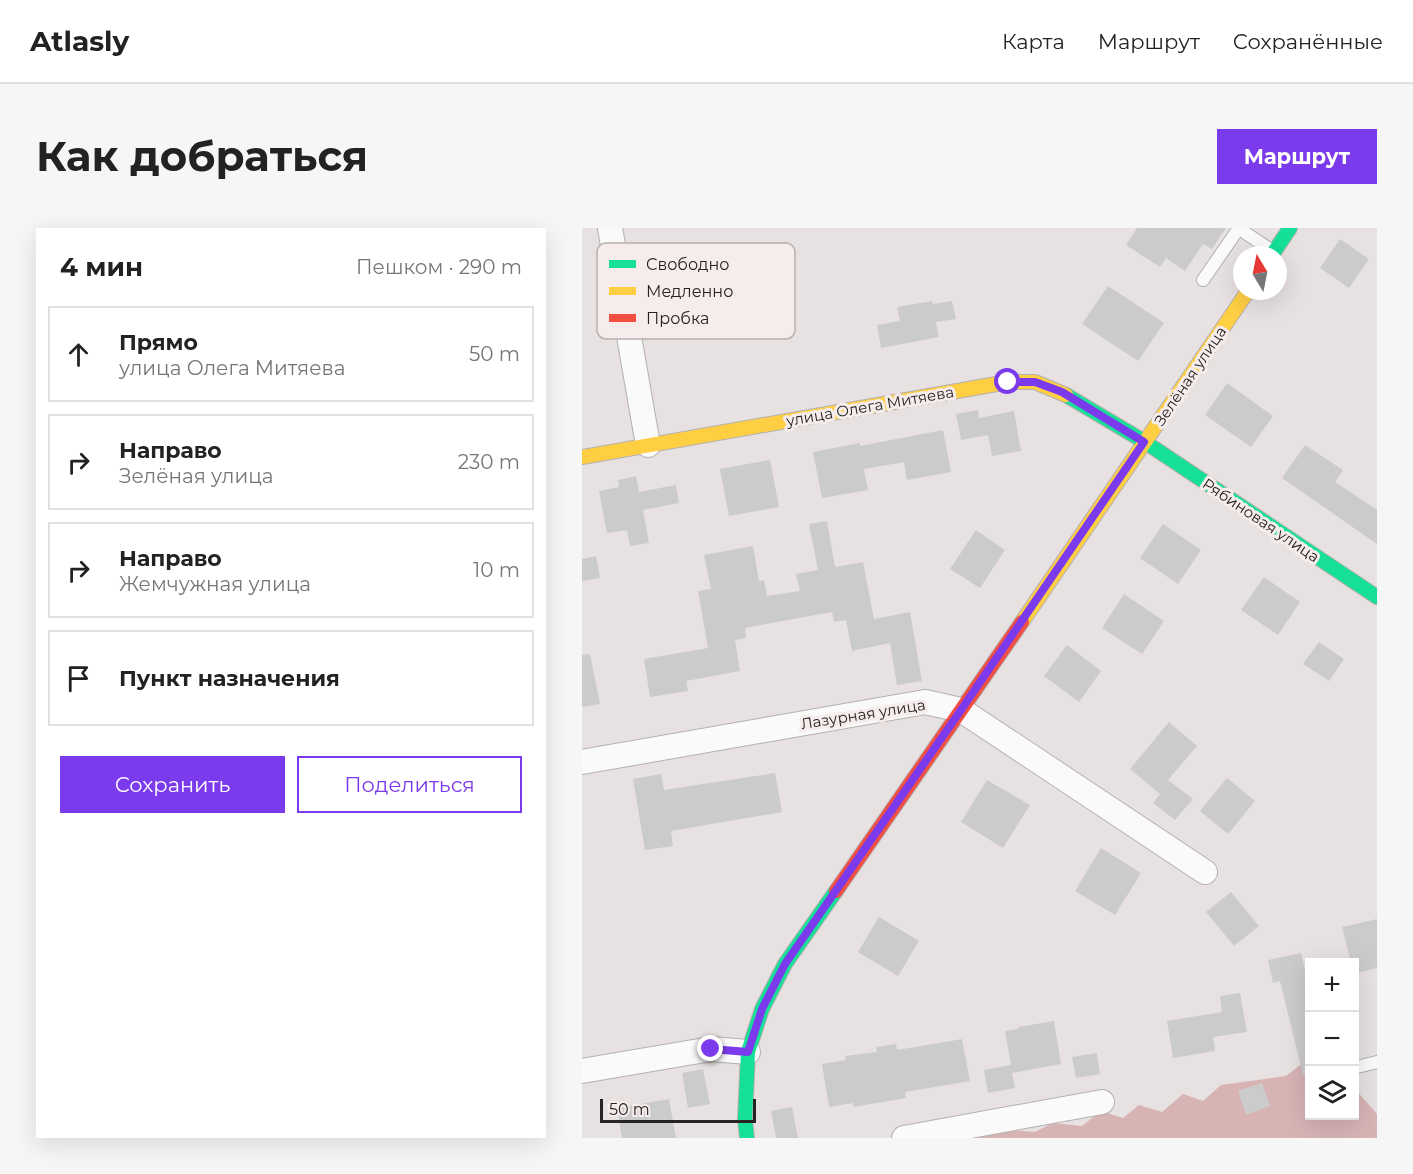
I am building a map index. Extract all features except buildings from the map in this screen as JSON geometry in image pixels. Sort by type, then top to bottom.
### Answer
[{"type":"street","points":[[610,228],[613,243]]},
{"type":"street","points":[[1278,246],[1290,228]]},
{"type":"street","name":"Зелёная улица","points":[[747,1138],[745,1119],[748,1052],[762,1009],[785,964],[1242,300]]},
{"type":"street","points":[[629,339],[648,445]]},
{"type":"street","name":"улица Олега Митяева","points":[[582,457],[1008,382],[1035,382],[1062,392],[1144,442]]},
{"type":"street","name":"Рябиновая улица","points":[[1144,442],[1377,597]]},
{"type":"street","name":"Лазурная улица","points":[[582,762],[925,702],[961,710],[1205,872]]},
{"type":"street","points":[[582,1071],[711,1049],[748,1052]]},
{"type":"street","points":[[904,1138],[1102,1102]]},
{"type":"lane","points":[[1203,280],[1238,228],[1262,246]]},
{"type":"lane","points":[[1361,1066],[1377,1062]]},
{"type":"shaded area","points":[[1305,1061],[1305,1120],[1359,1120],[1359,1094],[1377,1114],[1377,1138],[977,1138],[999,1129],[1035,1132],[1053,1123],[1082,1126],[1101,1111],[1123,1118],[1139,1105],[1162,1112],[1183,1094],[1203,1101],[1221,1085],[1286,1076]]},
{"type":"traffic: fast","points":[[1278,246],[1290,228]]},
{"type":"traffic: fast","points":[[1066,395],[1145,442],[1377,597]]},
{"type":"traffic: fast","points":[[747,1138],[745,1119],[748,1052],[762,1009],[785,964],[836,891]]},
{"type":"traffic: slow","points":[[1022,622],[1242,300]]},
{"type":"traffic: slow","points":[[582,457],[1008,382],[1035,382],[1066,395]]},
{"type":"traffic: jam","points":[[836,891],[1022,622]]},
{"type":"route","points":[[711,1049],[748,1052],[762,1009],[785,964],[1144,442],[1062,392],[1035,382],[1008,382]]}]
